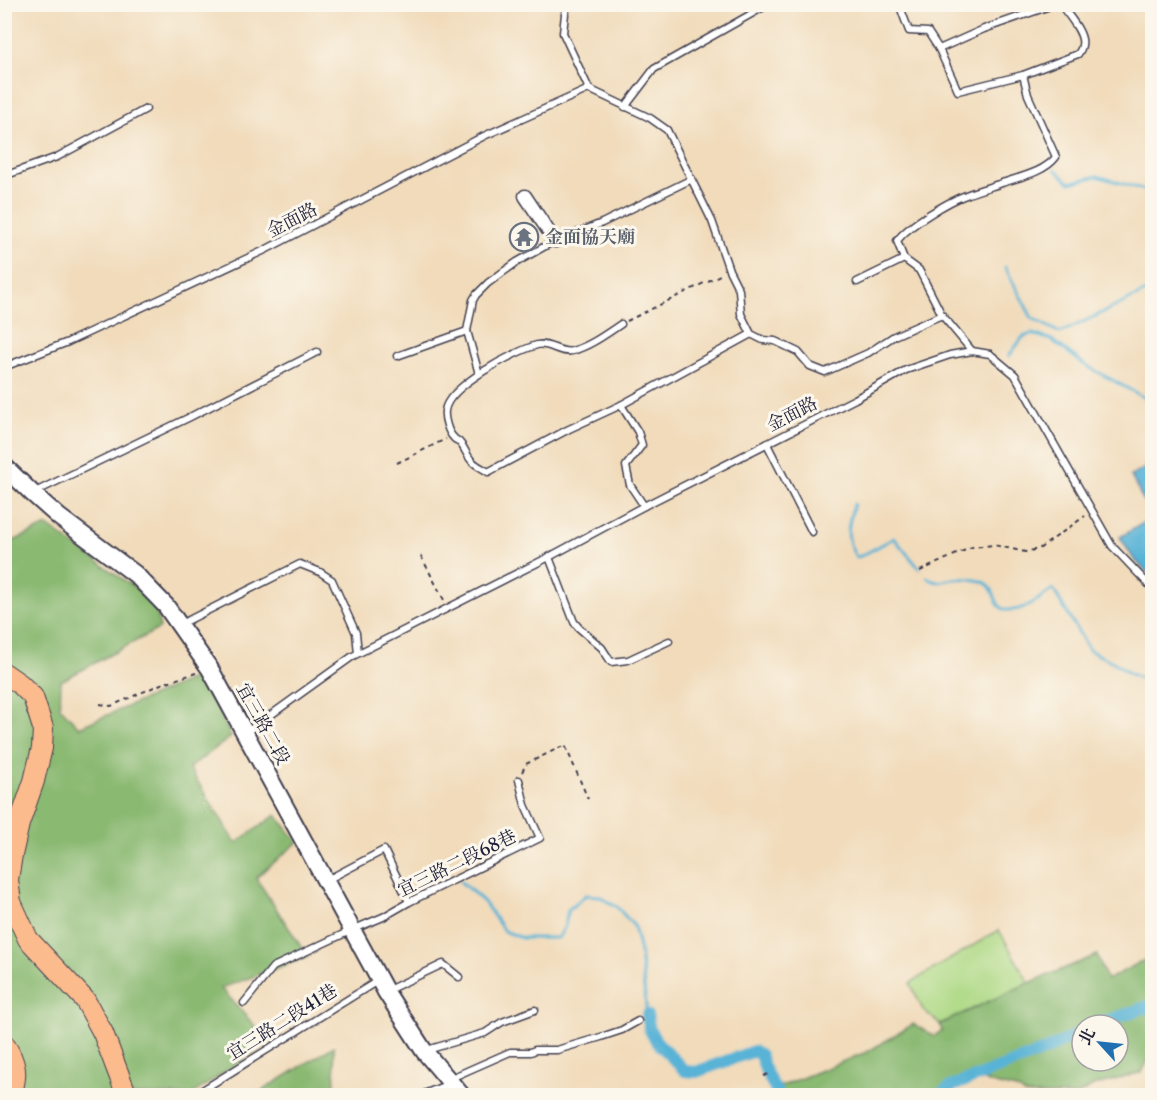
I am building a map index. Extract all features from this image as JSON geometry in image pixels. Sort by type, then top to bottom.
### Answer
[{"type":"main road","points":[[4,673],[33,697],[42,728],[42,748],[12,855],[8,880],[10,902],[28,939],[85,1000],[103,1033],[127,1095]]},
{"type":"main road","points":[[4,1044],[16,1069],[15,1085],[10,1095]]},
{"type":"street","points":[[525,196],[555,241]]},
{"type":"street","name":"宜三路二段","points":[[4,466],[59,517],[135,574],[166,606],[180,625],[210,669],[383,986],[424,1051],[454,1086]]},
{"type":"lane","points":[[566,4],[563,33],[589,89],[650,118],[667,130],[712,220],[729,270],[739,290],[741,314],[751,334],[763,340],[775,341],[798,352],[810,366],[825,372],[868,352],[894,336],[942,315]]},
{"type":"lane","points":[[625,107],[654,69],[769,4]]},
{"type":"lane","points":[[899,4],[909,31],[928,32],[939,49],[958,92],[1023,75],[1078,54],[1083,45],[1082,37],[1061,6],[1057,4]]},
{"type":"lane","points":[[939,49],[984,29],[1047,7],[1049,4]]},
{"type":"lane","points":[[1023,75],[1028,94],[1056,157],[1050,164],[1024,176],[964,196],[923,219],[902,234],[897,241],[904,259],[919,270],[942,315],[972,351],[990,354],[1015,375],[1112,546],[1152,588]]},
{"type":"lane","name":"金面路","points":[[4,367],[68,342],[265,250],[484,136],[589,89]]},
{"type":"lane","points":[[4,176],[57,157],[146,109]]},
{"type":"lane","points":[[479,374],[467,331],[476,295],[510,267],[563,236],[572,235],[602,223],[692,179]]},
{"type":"lane","points":[[857,282],[904,259]]},
{"type":"lane","points":[[621,324],[598,339],[571,351],[562,351],[540,344],[517,353],[479,374],[451,398],[445,410],[451,436],[460,442],[472,462],[488,472],[621,405],[751,334]]},
{"type":"lane","points":[[397,356],[467,331]]},
{"type":"lane","name":"金面路","points":[[245,733],[358,653],[855,399],[906,370],[950,355],[972,351]]},
{"type":"lane","points":[[32,493],[188,418],[317,352]]},
{"type":"lane","points":[[621,405],[638,432],[642,445],[626,466],[630,485],[644,506]]},
{"type":"lane","points":[[767,444],[812,532]]},
{"type":"lane","points":[[549,557],[574,622],[602,648],[611,662],[628,660],[669,641]]},
{"type":"lane","points":[[180,625],[300,564],[321,572],[332,580],[356,633],[358,653]]},
{"type":"lane","name":"宜三路二段68巷","points":[[244,1003],[273,967],[383,917],[540,838],[525,805],[519,780]]},
{"type":"lane","points":[[326,880],[384,850],[409,902]]},
{"type":"lane","name":"宜三路二段41巷","points":[[201,1091],[383,986],[443,964],[459,977]]},
{"type":"lane","points":[[424,1051],[485,1032],[502,1022],[535,1010]]},
{"type":"lane","points":[[419,1095],[454,1086],[510,1052],[557,1050],[622,1030],[638,1022]]},
{"type":"path","points":[[621,324],[729,270]]},
{"type":"path","points":[[397,463],[451,436]]},
{"type":"path","points":[[920,571],[972,547],[994,544],[1025,552],[1039,549],[1092,511]]},
{"type":"path","points":[[421,556],[448,607]]},
{"type":"path","points":[[100,704],[111,706],[161,684],[210,669]]},
{"type":"path","points":[[519,780],[526,764],[565,745],[588,799]]},
{"type":"path","points":[[764,1076],[772,1072]]},
{"type":"green space","points":[[47,526],[154,601],[160,628],[61,681],[60,707],[79,727],[202,675],[231,737],[189,768],[236,843],[276,815],[298,842],[256,878],[308,957],[221,988],[269,1042],[191,1095],[5,1095],[4,545]]},
{"type":"green space","points":[[999,930],[1029,983],[940,1024],[923,1010],[910,983]]},
{"type":"green space","points":[[1097,955],[1107,980],[1152,956],[1152,1035],[1150,1036],[1152,1053],[1142,1072],[1093,1086],[1078,1095],[1026,1095],[1020,1090],[991,1083],[975,1075],[945,1086],[932,1095],[781,1096],[777,1088],[869,1051],[913,1024],[934,1036],[942,1031],[940,1024]]},
{"type":"green space","points":[[334,1046],[335,1095],[255,1095]]},
{"type":"water","points":[[1152,464],[1152,518],[1131,476]]},
{"type":"water","points":[[1152,518],[1152,577],[1133,558],[1120,537]]},
{"type":"waterway","points":[[1055,169],[1070,183],[1097,176],[1152,192]]},
{"type":"waterway","points":[[1005,267],[1032,318],[1060,333],[1152,289]]},
{"type":"waterway","points":[[1009,356],[1023,337],[1032,334],[1052,340],[1085,365],[1152,402]]},
{"type":"waterway","points":[[854,504],[848,531],[850,544],[856,557],[894,538],[919,568]]},
{"type":"waterway","points":[[927,577],[937,582],[953,579],[981,581],[991,588],[998,603],[1005,610],[1023,608],[1053,589],[1089,650],[1115,663],[1130,674],[1141,678],[1152,676]]},
{"type":"waterway","points":[[461,882],[484,902],[504,931],[522,938],[558,938],[565,926],[568,910],[586,895],[599,896],[617,907],[634,926],[640,952],[647,1015]]},
{"type":"waterway","points":[[1129,1013],[1146,1007],[1152,1009]]},
{"type":"waterway","points":[[647,1015],[650,1031],[657,1042],[685,1071],[696,1072],[754,1051],[760,1055],[779,1096]]},
{"type":"waterway","points":[[938,1096],[950,1087],[1044,1051],[1070,1038]]},
{"type":"place","name":"金面協天廟","points":[[524,237]]}]
